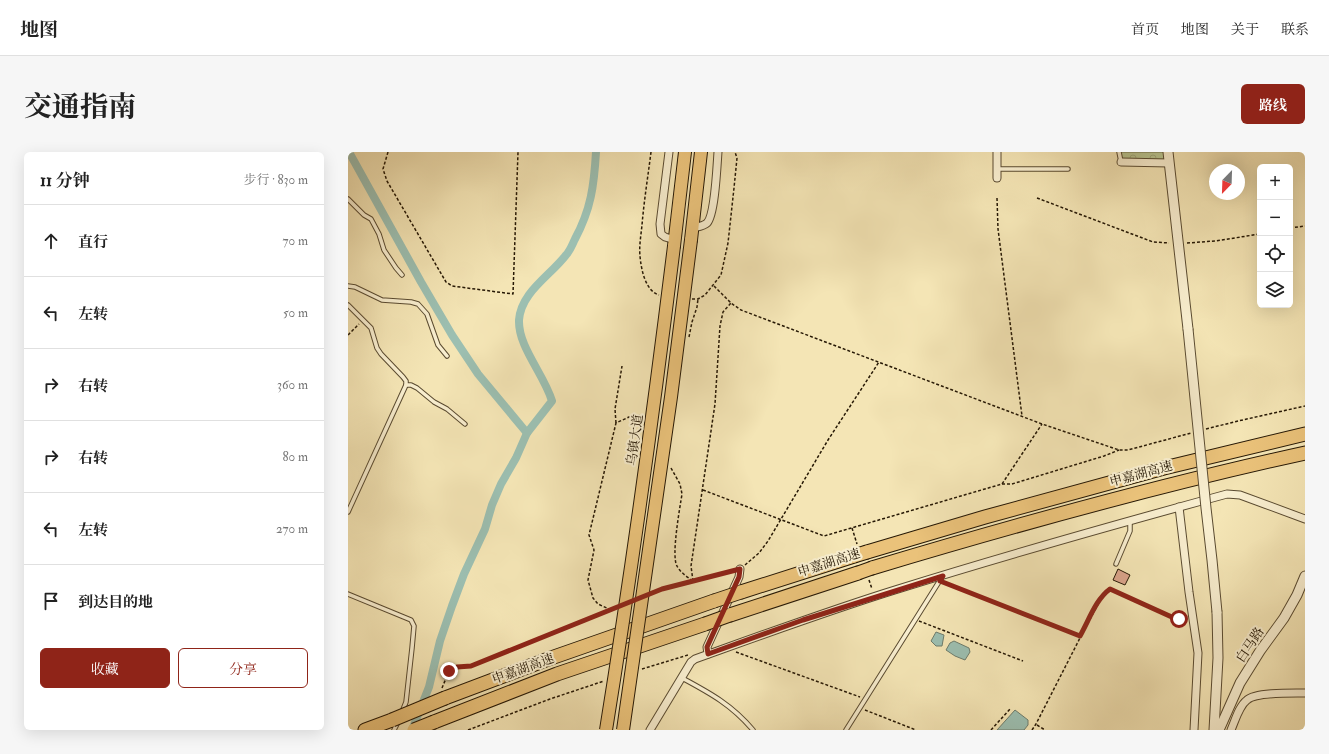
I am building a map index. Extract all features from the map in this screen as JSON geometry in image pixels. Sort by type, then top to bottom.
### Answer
[{"type":"highway","name":"申嘉湖高速","points":[[365,730],[393,725],[444,693],[551,658],[714,601],[854,556],[999,513],[1164,468],[1305,434]]},
{"type":"highway","name":"申嘉湖高速","points":[[414,730],[557,674],[872,568],[1093,505],[1214,474],[1305,453]]},
{"type":"main road","name":"乌镇大道","points":[[606,730],[655,403],[685,152]]},
{"type":"main road","points":[[623,730],[671,398],[702,152]]},
{"type":"street","points":[[669,152],[661,234],[674,243]]},
{"type":"street","points":[[692,234],[708,222],[710,218],[713,206],[718,152]]},
{"type":"street","points":[[997,152],[997,178]]},
{"type":"street","points":[[1168,152],[1217,612],[1218,658],[1214,730]]},
{"type":"street","points":[[1121,162],[1169,163]]},
{"type":"street","points":[[650,730],[691,662],[695,659],[803,620],[1054,542],[1227,494],[1234,494],[1305,520]]},
{"type":"street","points":[[1179,507],[1198,653],[1194,730]]},
{"type":"street","points":[[708,654],[707,647],[739,577],[740,569]]},
{"type":"street","name":"白马路","points":[[1219,730],[1240,683],[1260,651],[1284,618],[1297,595],[1305,576]]},
{"type":"street","points":[[1231,730],[1242,705],[1247,699],[1256,695],[1305,693]]},
{"type":"lane","points":[[1120,152],[1121,162]]},
{"type":"lane","points":[[997,169],[1068,169]]},
{"type":"lane","points":[[348,199],[364,215],[371,219],[379,234],[384,250],[402,275]]},
{"type":"lane","points":[[348,286],[355,287],[382,300],[411,302],[418,304],[426,314],[438,345],[447,356]]},
{"type":"lane","points":[[348,305],[371,328],[381,354],[404,377],[406,381],[406,385],[348,512]]},
{"type":"lane","points":[[406,385],[411,385],[417,388],[465,424]]},
{"type":"lane","points":[[1116,564],[1130,531],[1130,521]]},
{"type":"lane","points":[[846,730],[941,578]]},
{"type":"lane","points":[[348,594],[411,620],[414,626],[406,702],[393,725]]},
{"type":"lane","points":[[682,678],[718,697],[732,708],[753,730]]},
{"type":"path","points":[[388,152],[383,169],[387,181],[446,282],[452,286],[513,294],[518,152]]},
{"type":"path","points":[[997,198],[998,229],[1022,416]]},
{"type":"path","points":[[1038,198],[1153,242],[1179,244],[1215,241],[1257,234]]},
{"type":"path","points":[[1293,228],[1305,226]]},
{"type":"path","points":[[714,286],[731,303],[741,310],[1042,424],[1119,450],[1128,450],[1194,432]]},
{"type":"path","points":[[689,337],[698,299]]},
{"type":"path","points":[[693,581],[691,566],[715,404],[720,326],[723,312],[731,303]]},
{"type":"path","points":[[348,335],[363,320]]},
{"type":"path","points":[[647,595],[662,589],[740,569],[759,553],[828,440],[879,362]]},
{"type":"path","points":[[611,610],[598,604],[593,598],[588,580],[594,550],[590,535],[616,423],[615,409],[622,366]]},
{"type":"path","points":[[1201,430],[1305,406]]},
{"type":"path","points":[[616,423],[629,417],[644,415]]},
{"type":"path","points":[[1002,484],[1042,424]]},
{"type":"path","points":[[702,490],[824,536],[1002,484],[1012,484],[1119,450]]},
{"type":"path","points":[[671,467],[680,484],[682,494],[675,554],[676,565],[682,573],[693,581]]},
{"type":"path","points":[[941,578],[1080,636]]},
{"type":"path","points":[[1032,730],[1080,636],[1104,593],[1110,589],[1174,618],[1179,619],[1193,617]]},
{"type":"path","points":[[444,693],[449,671],[457,667],[471,666],[618,607]]},
{"type":"path","points":[[916,620],[1023,661]]},
{"type":"path","points":[[734,652],[866,699]]},
{"type":"path","points":[[641,669],[687,654],[695,659]]},
{"type":"path","points":[[468,730],[550,699],[611,679]]},
{"type":"path","points":[[860,708],[916,730]]},
{"type":"path","points":[[991,730],[1010,709]]},
{"type":"path","points":[[1036,724],[1045,730]]},
{"type":"green space","points":[[1119,152],[1168,152],[1169,163],[1121,162]]},
{"type":"shaded area","points":[[936,632],[944,635],[942,646],[936,646],[931,641]]},
{"type":"shaded area","points":[[954,641],[969,648],[970,652],[965,660],[946,650],[950,643]]},
{"type":"shaded area","points":[[1015,710],[1028,720],[1028,725],[1024,730],[997,730]]},
{"type":"building","points":[[1118,569],[1130,575],[1125,585],[1113,580]]},
{"type":"waterway","points":[[349,152],[452,335],[478,374],[527,433]]},
{"type":"waterway","points":[[412,730],[429,687],[440,641],[452,606],[464,574],[485,529],[492,505],[527,433],[552,401],[527,350],[520,330],[519,320],[525,301],[537,285],[559,263],[571,248],[585,218],[591,197],[596,152]]},
{"type":"route","points":[[449,671],[457,667],[471,666],[490,657],[662,589],[740,569],[739,577],[707,647],[708,654],[803,620],[943,576],[940,581],[1080,636],[1104,593],[1110,589],[1179,619]]}]
